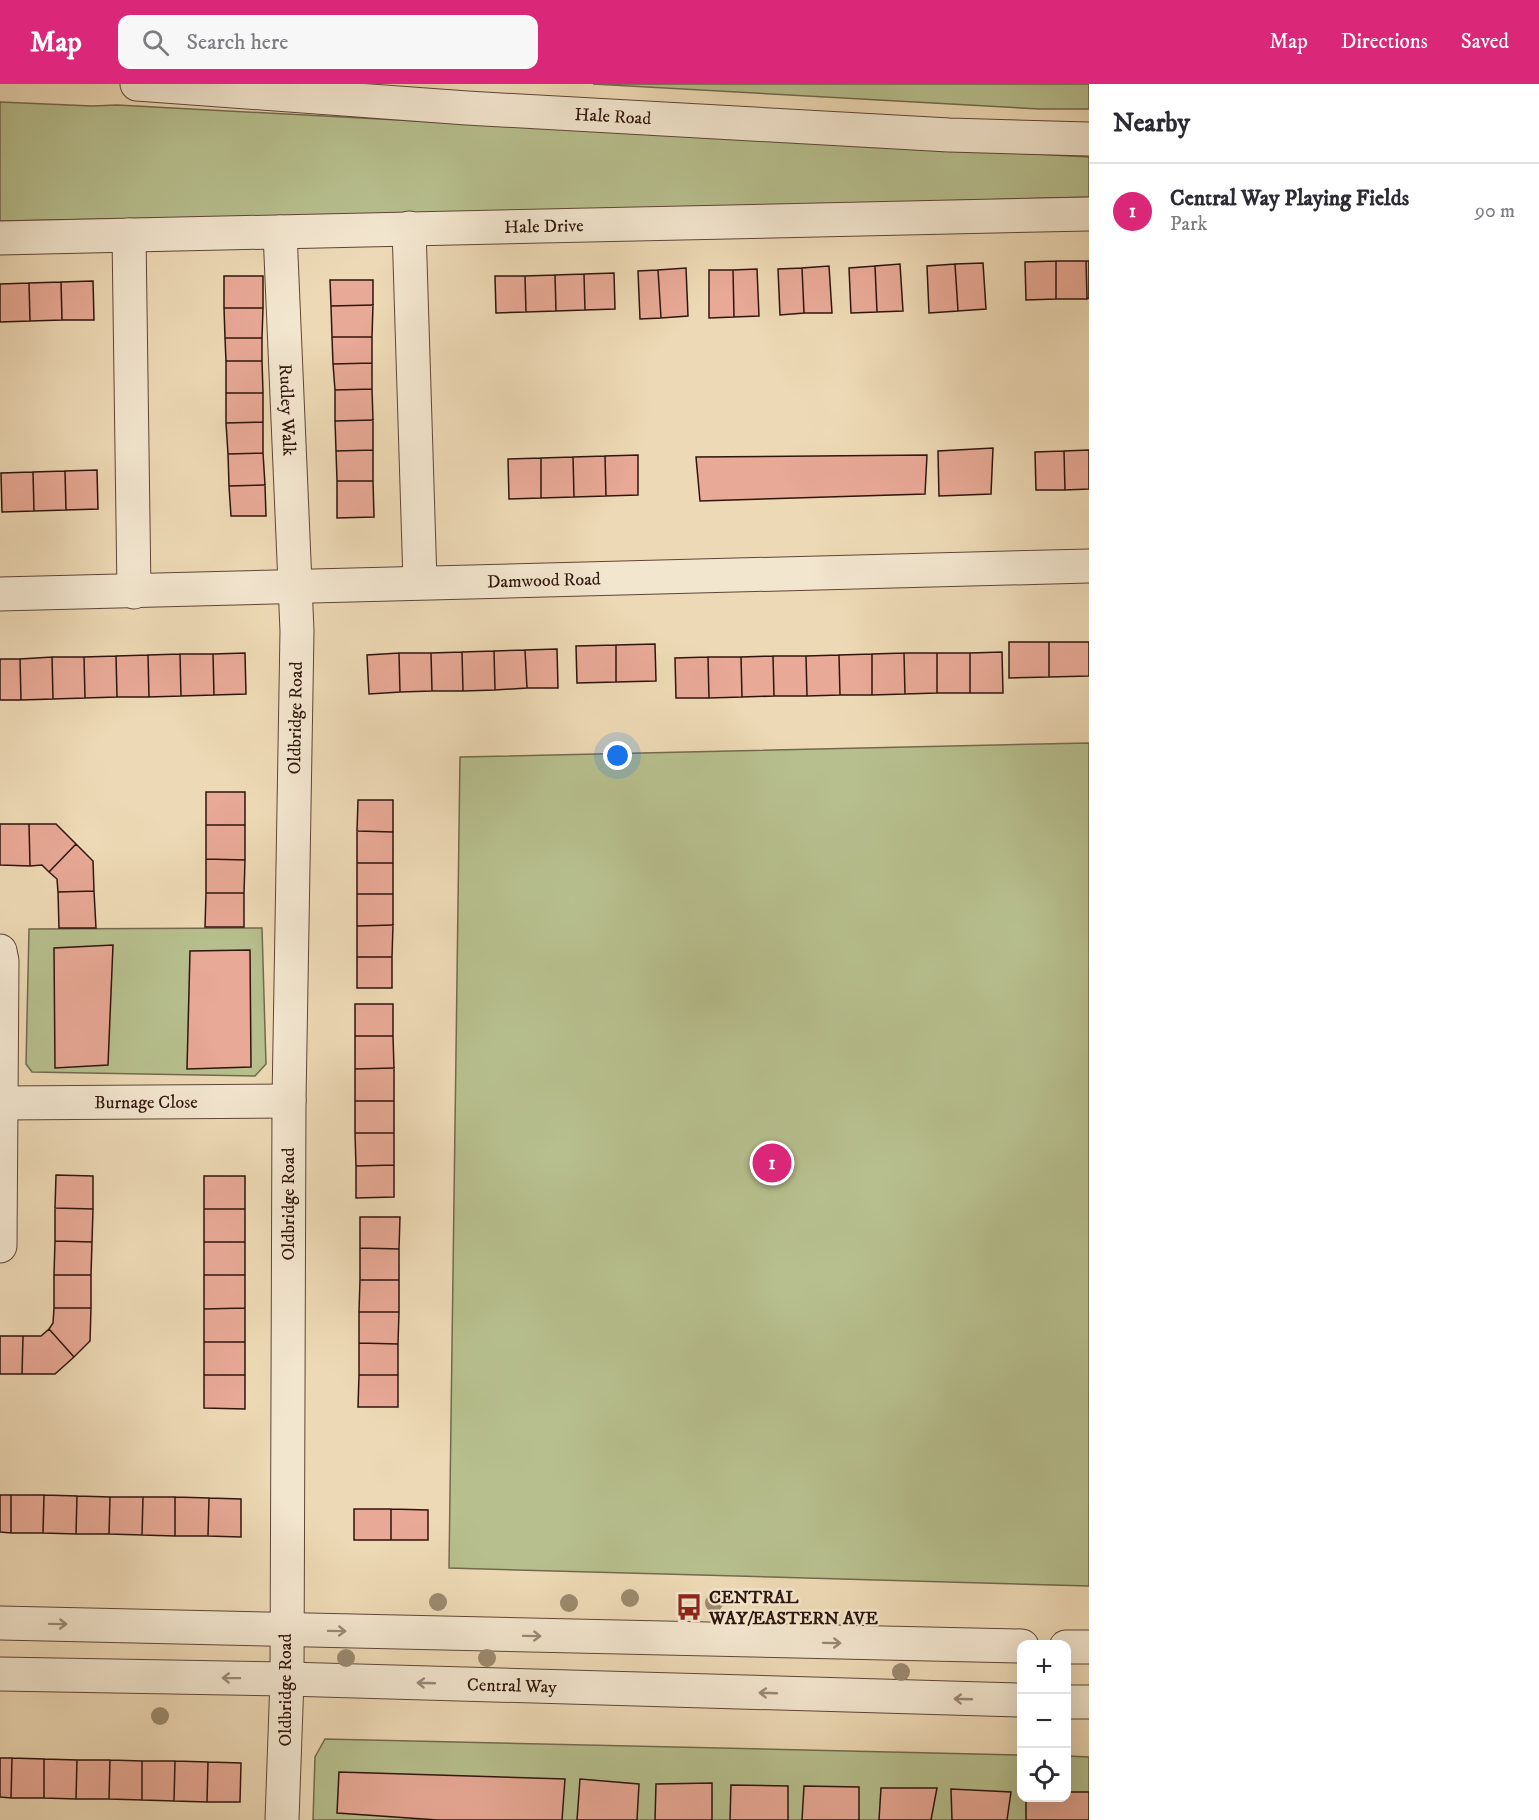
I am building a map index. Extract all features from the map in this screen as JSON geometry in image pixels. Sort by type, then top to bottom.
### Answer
[{"type":"street","name":"Hale Road","points":[[137,84],[478,109],[949,135],[1089,139]]},
{"type":"street","name":"Hale Drive","points":[[0,238],[1089,214]]},
{"type":"street","points":[[409,228],[420,582]]},
{"type":"street","name":"Rudley Walk","points":[[280,232],[295,587]]},
{"type":"street","points":[[129,235],[134,592]]},
{"type":"street","name":"Damwood Road","points":[[0,594],[1089,566]]},
{"type":"street","name":"Oldbridge Road","points":[[282,1820],[287,1679],[285,1630],[289,1101],[297,631],[295,587]]},
{"type":"street","points":[[0,951],[2,1103],[0,1246]]},
{"type":"street","name":"Burnage Close","points":[[2,1103],[289,1101]]},
{"type":"street","points":[[0,1623],[1017,1646]]},
{"type":"street","points":[[1071,1647],[1089,1647]]},
{"type":"street","name":"Central Way","points":[[0,1674],[287,1679],[1017,1700]]},
{"type":"street","points":[[1071,1702],[1089,1702]]},
{"type":"green space","points":[[593,84],[1089,84],[1089,109],[1039,109]]},
{"type":"green space","points":[[0,102],[117,105],[1089,157],[1089,197],[559,211],[0,221]]},
{"type":"green space","points":[[1089,743],[1089,1586],[449,1568],[460,757]]},
{"type":"green space","points":[[262,928],[266,1064],[255,1076],[32,1072],[26,1064],[29,929]]},
{"type":"green space","points":[[325,1739],[1017,1755],[1017,1802],[1071,1802],[1071,1756],[1089,1757],[1089,1820],[313,1820],[315,1757]]},
{"type":"building","points":[[1056,261],[1086,261],[1087,299],[1056,299]]},
{"type":"building","points":[[1056,261],[1056,299],[1026,300],[1025,262]]},
{"type":"building","points":[[1086,261],[1089,261],[1089,298],[1087,299]]},
{"type":"building","points":[[983,263],[986,309],[958,311],[955,264]]},
{"type":"building","points":[[900,264],[903,311],[877,312],[875,266]]},
{"type":"building","points":[[955,264],[958,311],[929,313],[927,266]]},
{"type":"building","points":[[829,266],[832,313],[804,313],[802,268]]},
{"type":"building","points":[[875,266],[877,312],[851,313],[849,268]]},
{"type":"building","points":[[686,268],[688,316],[661,318],[658,270]]},
{"type":"building","points":[[802,268],[804,313],[780,315],[778,269]]},
{"type":"building","points":[[757,269],[759,316],[734,317],[733,270]]},
{"type":"building","points":[[658,270],[661,318],[640,319],[638,271]]},
{"type":"building","points":[[709,270],[733,270],[734,317],[709,318]]},
{"type":"building","points":[[614,273],[615,309],[585,310],[584,274]]},
{"type":"building","points":[[584,274],[585,310],[556,311],[555,275]]},
{"type":"building","points":[[555,275],[556,311],[526,312],[525,276]]},
{"type":"building","points":[[224,276],[263,276],[263,308],[224,308]]},
{"type":"building","points":[[495,276],[525,276],[526,312],[496,313]]},
{"type":"building","points":[[330,280],[373,280],[373,305],[331,306]]},
{"type":"building","points":[[93,281],[94,320],[62,320],[61,282]]},
{"type":"building","points":[[61,282],[62,320],[30,321],[29,283]]},
{"type":"building","points":[[29,283],[30,321],[0,322],[0,284]]},
{"type":"building","points":[[373,305],[372,337],[332,337],[331,306]]},
{"type":"building","points":[[224,308],[263,308],[262,338],[225,338]]},
{"type":"building","points":[[332,337],[372,337],[372,363],[333,364]]},
{"type":"building","points":[[225,338],[262,338],[262,361],[226,361]]},
{"type":"building","points":[[226,361],[262,361],[263,393],[226,393]]},
{"type":"building","points":[[372,363],[372,389],[335,390],[333,364]]},
{"type":"building","points":[[372,389],[373,420],[335,421],[335,390]]},
{"type":"building","points":[[226,393],[263,393],[263,422],[226,423]]},
{"type":"building","points":[[373,420],[373,450],[336,451],[335,421]]},
{"type":"building","points":[[263,422],[263,453],[228,454],[226,423]]},
{"type":"building","points":[[993,448],[991,494],[939,496],[938,451]]},
{"type":"building","points":[[373,450],[373,481],[337,481],[336,451]]},
{"type":"building","points":[[1089,450],[1089,489],[1065,490],[1064,451]]},
{"type":"building","points":[[1064,451],[1065,490],[1036,490],[1035,452]]},
{"type":"building","points":[[263,453],[265,485],[229,486],[228,454]]},
{"type":"building","points":[[638,455],[638,495],[606,496],[605,456]]},
{"type":"building","points":[[927,455],[925,494],[700,501],[696,457]]},
{"type":"building","points":[[605,456],[606,496],[574,497],[573,457]]},
{"type":"building","points":[[573,457],[574,497],[541,498],[541,458]]},
{"type":"building","points":[[541,458],[541,498],[509,499],[508,459]]},
{"type":"building","points":[[97,470],[98,509],[66,510],[65,471]]},
{"type":"building","points":[[65,471],[66,510],[34,511],[33,472]]},
{"type":"building","points":[[33,472],[34,511],[2,512],[1,473]]},
{"type":"building","points":[[337,481],[373,481],[374,517],[337,518]]},
{"type":"building","points":[[265,485],[266,516],[231,516],[229,486]]},
{"type":"building","points":[[1009,642],[1049,642],[1049,677],[1009,678]]},
{"type":"building","points":[[1049,642],[1089,642],[1089,676],[1049,677]]},
{"type":"building","points":[[655,644],[656,681],[616,682],[616,645]]},
{"type":"building","points":[[616,645],[616,682],[577,683],[576,646]]},
{"type":"building","points":[[557,649],[558,688],[527,688],[525,650]]},
{"type":"building","points":[[525,650],[527,688],[495,690],[494,651]]},
{"type":"building","points":[[494,651],[495,690],[463,691],[462,652]]},
{"type":"building","points":[[462,652],[463,691],[432,691],[431,653]]},
{"type":"building","points":[[1002,652],[1003,693],[970,693],[970,653]]},
{"type":"building","points":[[245,653],[246,694],[214,695],[213,654]]},
{"type":"building","points":[[399,653],[431,653],[432,691],[400,692]]},
{"type":"building","points":[[399,653],[400,692],[369,694],[367,655]]},
{"type":"building","points":[[904,653],[937,653],[937,693],[905,694]]},
{"type":"building","points":[[904,653],[905,694],[872,695],[872,654]]},
{"type":"building","points":[[937,653],[970,653],[970,693],[937,693]]},
{"type":"building","points":[[180,654],[213,654],[214,695],[181,696]]},
{"type":"building","points":[[180,654],[181,696],[149,697],[148,655]]},
{"type":"building","points":[[872,654],[872,695],[840,695],[839,655]]},
{"type":"building","points":[[148,655],[149,697],[117,697],[116,656]]},
{"type":"building","points":[[839,655],[840,695],[807,696],[806,656]]},
{"type":"building","points":[[116,656],[117,697],[85,698],[84,657]]},
{"type":"building","points":[[773,656],[806,656],[807,696],[774,696]]},
{"type":"building","points":[[773,656],[774,696],[742,697],[741,657]]},
{"type":"building","points":[[52,657],[53,699],[21,700],[20,659]]},
{"type":"building","points":[[52,657],[84,657],[85,698],[53,699]]},
{"type":"building","points":[[708,657],[741,657],[742,697],[709,698]]},
{"type":"building","points":[[708,657],[709,698],[676,698],[675,658]]},
{"type":"building","points":[[0,659],[20,659],[21,700],[0,700]]},
{"type":"building","points":[[206,792],[245,792],[245,825],[206,825]]},
{"type":"building","points":[[358,800],[393,800],[393,832],[357,831]]},
{"type":"building","points":[[0,824],[29,824],[30,866],[0,865]]},
{"type":"building","points":[[29,824],[56,824],[76,844],[49,872],[42,865],[30,866]]},
{"type":"building","points":[[206,825],[245,825],[245,860],[206,859]]},
{"type":"building","points":[[357,831],[393,832],[393,863],[357,863]]},
{"type":"building","points":[[76,844],[93,861],[94,891],[58,892],[57,879],[49,872]]},
{"type":"building","points":[[206,859],[245,860],[244,893],[206,893]]},
{"type":"building","points":[[357,863],[393,863],[393,894],[357,894]]},
{"type":"building","points":[[94,891],[96,928],[59,928],[58,892]]},
{"type":"building","points":[[206,893],[244,893],[244,927],[205,927]]},
{"type":"building","points":[[357,894],[393,894],[393,925],[357,926]]},
{"type":"building","points":[[393,925],[392,957],[357,957],[357,926]]},
{"type":"building","points":[[113,945],[108,1065],[55,1068],[54,948]]},
{"type":"building","points":[[250,950],[251,1067],[187,1069],[190,951]]},
{"type":"building","points":[[357,957],[392,957],[392,988],[357,988]]},
{"type":"building","points":[[355,1004],[393,1004],[393,1036],[355,1036]]},
{"type":"building","points":[[355,1036],[393,1036],[394,1068],[355,1069]]},
{"type":"building","points":[[394,1068],[394,1101],[355,1101],[355,1069]]},
{"type":"building","points":[[355,1101],[394,1101],[394,1133],[355,1133]]},
{"type":"building","points":[[355,1133],[394,1133],[394,1165],[356,1166]]},
{"type":"building","points":[[394,1165],[394,1197],[356,1198],[356,1166]]},
{"type":"building","points":[[56,1175],[93,1176],[93,1209],[55,1208]]},
{"type":"building","points":[[204,1176],[245,1176],[245,1209],[204,1209]]},
{"type":"building","points":[[55,1208],[93,1209],[92,1242],[55,1241]]},
{"type":"building","points":[[204,1209],[245,1209],[245,1242],[204,1242]]},
{"type":"building","points":[[360,1217],[400,1217],[399,1249],[360,1248]]},
{"type":"building","points":[[55,1241],[92,1242],[91,1275],[54,1275]]},
{"type":"building","points":[[204,1242],[245,1242],[245,1275],[204,1275]]},
{"type":"building","points":[[360,1248],[399,1249],[399,1280],[360,1280]]},
{"type":"building","points":[[54,1275],[91,1275],[91,1308],[54,1308]]},
{"type":"building","points":[[204,1275],[245,1275],[245,1308],[204,1309]]},
{"type":"building","points":[[360,1280],[399,1280],[399,1312],[359,1312]]},
{"type":"building","points":[[54,1308],[91,1308],[90,1341],[74,1357],[49,1329],[53,1323]]},
{"type":"building","points":[[245,1308],[245,1342],[204,1342],[204,1309]]},
{"type":"building","points":[[359,1312],[399,1312],[398,1344],[359,1343]]},
{"type":"building","points":[[49,1329],[74,1357],[55,1374],[22,1374],[23,1336],[41,1336]]},
{"type":"building","points":[[0,1336],[23,1336],[22,1374],[0,1374]]},
{"type":"building","points":[[204,1342],[245,1342],[245,1375],[204,1375]]},
{"type":"building","points":[[359,1343],[398,1344],[398,1375],[359,1375]]},
{"type":"building","points":[[204,1375],[245,1375],[245,1409],[204,1408]]},
{"type":"building","points":[[359,1375],[398,1375],[398,1407],[358,1407]]},
{"type":"building","points":[[0,1495],[11,1495],[11,1533],[0,1532]]},
{"type":"building","points":[[11,1495],[44,1495],[43,1533],[11,1533]]},
{"type":"building","points":[[44,1495],[77,1496],[76,1534],[43,1533]]},
{"type":"building","points":[[77,1496],[110,1497],[109,1534],[76,1534]]},
{"type":"building","points":[[110,1497],[143,1497],[142,1535],[109,1534]]},
{"type":"building","points":[[143,1497],[175,1497],[175,1536],[142,1535]]},
{"type":"building","points":[[175,1497],[209,1498],[208,1536],[175,1536]]},
{"type":"building","points":[[209,1498],[241,1499],[241,1537],[208,1536]]},
{"type":"building","points":[[354,1509],[391,1509],[391,1540],[354,1540]]},
{"type":"building","points":[[391,1509],[428,1510],[428,1540],[391,1540]]},
{"type":"building","points":[[0,1758],[12,1758],[11,1798],[0,1797]]},
{"type":"building","points":[[12,1758],[44,1759],[44,1798],[11,1798]]},
{"type":"building","points":[[44,1759],[77,1760],[76,1799],[44,1798]]},
{"type":"building","points":[[77,1760],[110,1760],[109,1799],[76,1799]]},
{"type":"building","points":[[110,1760],[142,1761],[142,1800],[109,1799]]},
{"type":"building","points":[[142,1761],[175,1761],[174,1801],[142,1800]]},
{"type":"building","points":[[175,1761],[208,1762],[207,1802],[174,1801]]},
{"type":"building","points":[[208,1762],[241,1763],[240,1802],[207,1802]]},
{"type":"building","points":[[339,1772],[565,1779],[562,1820],[438,1820],[337,1813]]},
{"type":"building","points":[[580,1779],[639,1784],[637,1820],[577,1820]]},
{"type":"building","points":[[712,1783],[712,1820],[655,1820],[656,1784]]},
{"type":"building","points":[[731,1785],[788,1786],[788,1820],[730,1820]]},
{"type":"building","points":[[804,1786],[859,1787],[859,1820],[802,1820]]},
{"type":"building","points":[[881,1788],[937,1788],[931,1820],[879,1820]]},
{"type":"building","points":[[951,1789],[1011,1792],[1007,1820],[952,1820]]},
{"type":"building","points":[[1071,1792],[1089,1792],[1089,1820],[1026,1820],[1026,1802],[1071,1802]]},
{"type":"place","name":"Central Way Playing Fields","points":[[772,1163]]},
{"type":"place","name":"CENTRAL WAY/EASTERN AVE","points":[[689,1607]]}]
